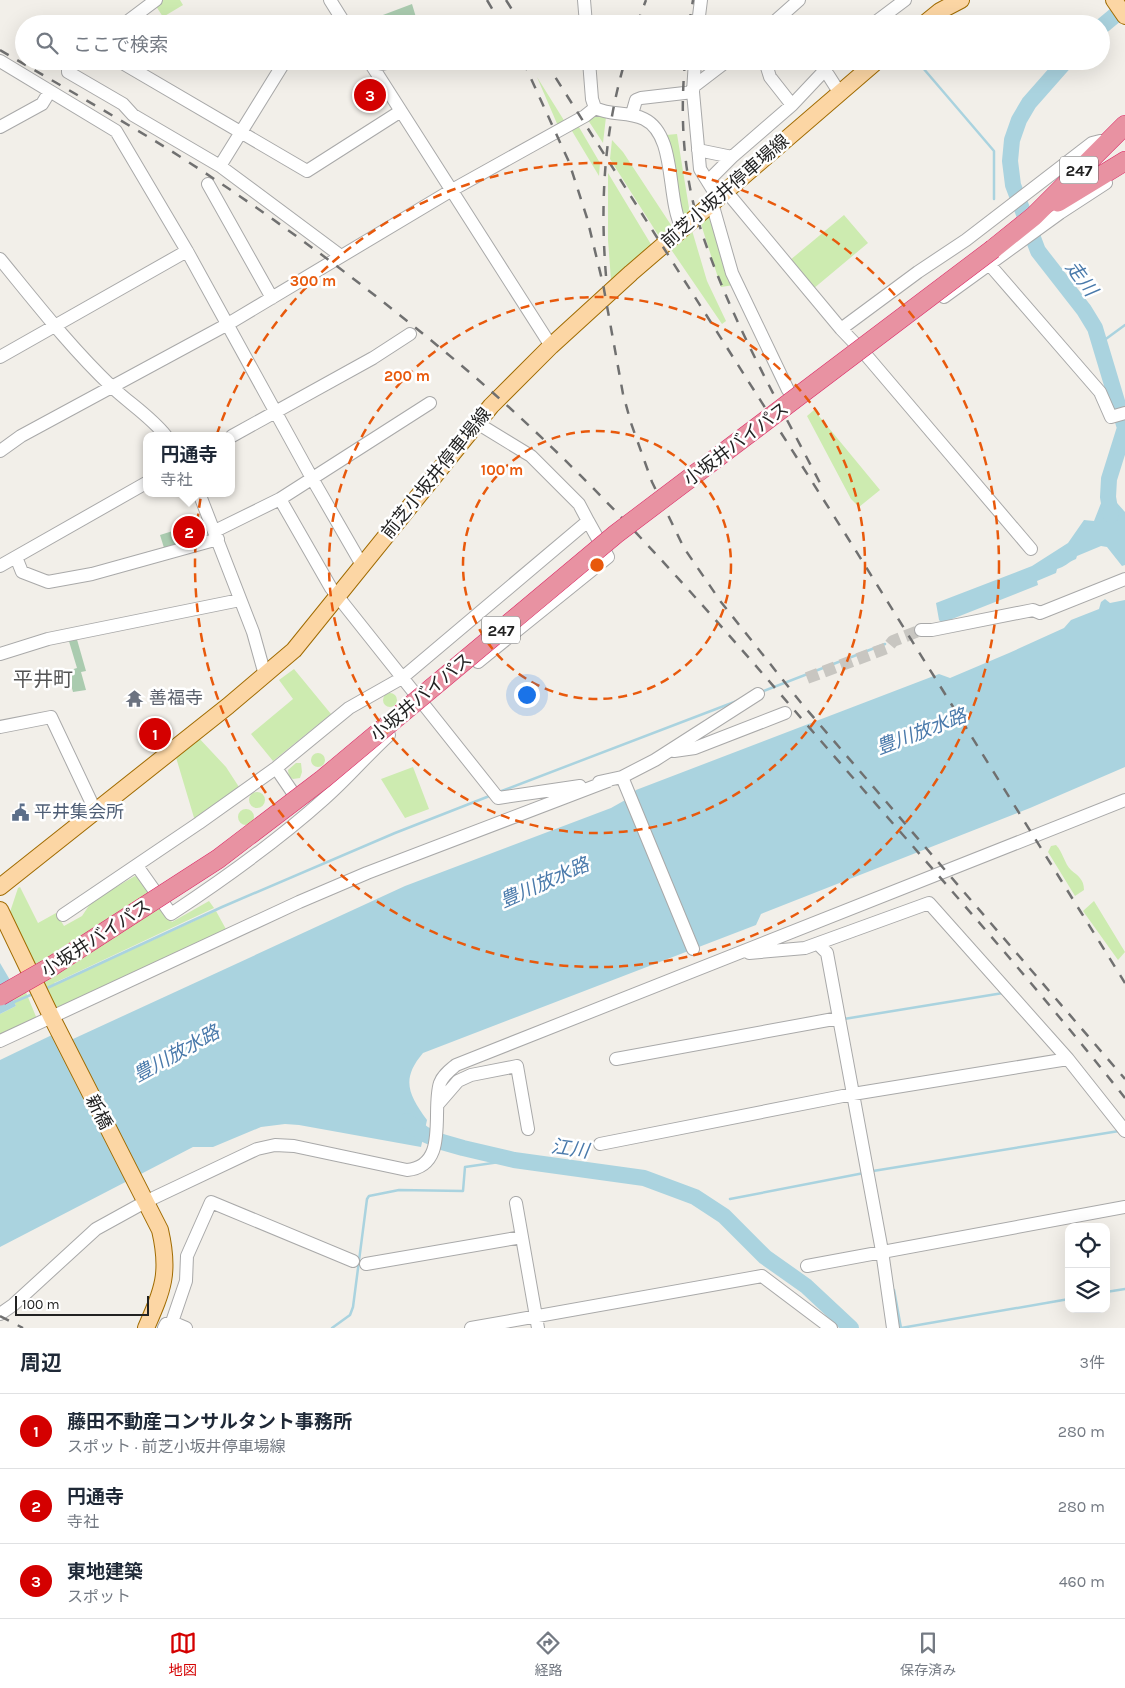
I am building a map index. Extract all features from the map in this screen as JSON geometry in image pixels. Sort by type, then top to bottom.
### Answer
[{"type":"highway","name":"247","points":[[991,256],[1125,125]]},
{"type":"highway","name":"247","points":[[1034,216],[1125,161]]},
{"type":"highway","name":"小坂井バイパス","points":[[0,996],[49,968],[218,859],[323,778],[616,534],[991,256]]},
{"type":"main road","points":[[935,15],[960,0]]},
{"type":"main road","points":[[1114,0],[1125,16]]},
{"type":"main road","name":"前芝小坂井停車場線","points":[[0,887],[265,676],[294,650],[491,406],[551,346],[682,228],[866,70]]},
{"type":"main road","name":"新橋","points":[[0,910],[52,1019],[160,1230],[165,1250],[166,1272],[162,1291],[146,1328]]},
{"type":"street","points":[[136,15],[156,0]]},
{"type":"street","points":[[330,0],[338,15]]},
{"type":"street","points":[[584,0],[585,15]]},
{"type":"street","points":[[699,15],[701,0]]},
{"type":"street","points":[[782,15],[799,0]]},
{"type":"street","points":[[885,15],[905,0]]},
{"type":"street","points":[[0,61],[116,131],[187,251],[362,565]]},
{"type":"street","points":[[67,70],[123,104],[133,115],[220,166],[341,256]]},
{"type":"street","points":[[134,70],[307,171],[401,111]]},
{"type":"street","points":[[220,166],[279,70]]},
{"type":"street","points":[[375,70],[551,346]]},
{"type":"street","points":[[590,70],[592,99],[595,108]]},
{"type":"street","points":[[694,70],[693,89],[700,169],[718,197],[866,355],[1031,549]]},
{"type":"street","points":[[632,114],[636,100],[693,89],[716,70]]},
{"type":"street","points":[[768,70],[770,77],[792,105]]},
{"type":"street","points":[[708,181],[732,157],[792,105],[824,70]]},
{"type":"street","points":[[830,70],[839,92]]},
{"type":"street","points":[[0,127],[42,104],[50,91]]},
{"type":"street","points":[[595,108],[612,113],[632,114],[645,119],[661,134],[675,213],[682,228]]},
{"type":"street","points":[[0,451],[21,436],[228,324],[328,266],[341,256],[452,190],[586,116],[595,108]]},
{"type":"street","points":[[841,329],[918,272],[966,240],[1092,143],[1107,142]]},
{"type":"street","points":[[698,150],[732,157]]},
{"type":"street","points":[[866,355],[991,256],[1125,171]]},
{"type":"street","points":[[208,184],[272,298]]},
{"type":"street","points":[[718,197],[732,273],[788,390]]},
{"type":"street","points":[[0,357],[187,251]]},
{"type":"street","points":[[991,256],[1100,392],[1111,417],[1125,413]]},
{"type":"street","points":[[0,260],[54,326],[113,387],[154,420],[163,432]]},
{"type":"street","points":[[235,434],[373,358],[410,334]]},
{"type":"street","points":[[16,557],[22,572],[48,582],[92,574],[217,535],[313,480],[430,403]]},
{"type":"street","points":[[137,866],[171,914],[228,876],[284,832],[341,783],[365,757],[423,705],[608,557],[579,504],[531,456],[477,423]]},
{"type":"street","points":[[0,566],[143,485]]},
{"type":"street","points":[[201,497],[254,632],[265,676]]},
{"type":"street","points":[[280,499],[331,588],[498,798],[623,779],[672,751],[758,694]]},
{"type":"street","points":[[63,915],[137,866],[276,768],[349,708],[402,678],[588,522]]},
{"type":"street","points":[[921,630],[932,630],[1033,610],[1040,613],[1125,579]]},
{"type":"street","points":[[0,654],[48,639],[240,600]]},
{"type":"street","points":[[672,751],[695,748],[785,713]]},
{"type":"street","points":[[0,727],[51,717],[95,810]]},
{"type":"street","points":[[276,768],[293,793]]},
{"type":"street","points":[[623,779],[692,949]]},
{"type":"street","points":[[0,1041],[52,1019],[299,902],[366,873],[608,781]]},
{"type":"street","points":[[0,1314],[13,1306],[96,1229],[145,1202],[257,1149],[275,1145],[294,1146],[407,1170],[418,1169],[427,1162],[431,1154],[438,1125],[440,1083],[456,1065],[1125,800]]},
{"type":"street","points":[[736,954],[805,948],[929,903],[1068,1059],[1125,1131]]},
{"type":"street","points":[[818,944],[827,953],[882,1251],[893,1328]]},
{"type":"street","points":[[616,1059],[839,1018]]},
{"type":"street","points":[[600,1144],[853,1094],[1068,1059]]},
{"type":"street","points":[[439,1103],[458,1082],[470,1075],[518,1066],[528,1129]]},
{"type":"street","points":[[186,1328],[168,1325],[186,1281],[187,1256],[211,1202],[360,1263],[522,1237]]},
{"type":"street","points":[[516,1203],[537,1322]]},
{"type":"street","points":[[807,1266],[1125,1208]]},
{"type":"street","points":[[471,1328],[537,1322],[762,1276],[831,1328]]},
{"type":"green space","points":[[159,0],[180,0],[183,5],[166,15],[162,15],[154,3]]},
{"type":"green space","points":[[412,4],[415,15],[383,15]]},
{"type":"green space","points":[[537,77],[565,122],[558,126]]},
{"type":"green space","points":[[592,114],[606,117],[603,143],[586,117]]},
{"type":"green space","points":[[576,122],[600,163],[599,176],[569,126]]},
{"type":"green space","points":[[677,134],[689,208],[688,213],[683,217],[666,135]]},
{"type":"green space","points":[[612,140],[623,152],[671,225],[670,230],[660,238],[610,159]]},
{"type":"green space","points":[[608,173],[652,246],[614,280],[611,280],[608,240]]},
{"type":"green space","points":[[710,212],[734,285],[721,287],[700,221]]},
{"type":"green space","points":[[844,215],[868,243],[813,289],[789,261]]},
{"type":"green space","points":[[691,227],[707,281],[726,321],[722,324],[668,245]]},
{"type":"green space","points":[[814,410],[880,490],[859,507],[851,499],[807,416]]},
{"type":"green space","points":[[179,529],[184,545],[165,551],[160,535]]},
{"type":"green space","points":[[76,636],[86,671],[81,672],[86,690],[73,692],[67,671],[77,668],[68,638]]},
{"type":"green space","points":[[294,669],[331,714],[273,761],[251,734],[293,699],[279,680]]},
{"type":"green space","points":[[387,693],[393,693],[397,700],[393,707],[387,707],[383,703],[383,697]]},
{"type":"green space","points":[[197,736],[226,767],[239,787],[195,821],[175,754]]},
{"type":"green space","points":[[315,753],[321,753],[325,760],[321,767],[315,767],[311,763],[311,757]]},
{"type":"green space","points":[[296,763],[301,763],[302,772],[300,778],[293,779],[289,777],[288,770]]},
{"type":"green space","points":[[413,767],[429,809],[405,818],[381,779]]},
{"type":"green space","points":[[257,792],[263,794],[265,800],[263,806],[257,808],[251,806],[249,800],[251,794]]},
{"type":"green space","points":[[246,809],[254,817],[246,825],[238,817]]},
{"type":"green space","points":[[1056,845],[1071,870],[1083,883],[1084,890],[1075,896],[1048,852],[1051,846]]},
{"type":"green space","points":[[135,876],[139,878],[172,922],[209,901],[214,908],[54,983],[55,985],[216,911],[227,931],[55,1009],[10,912],[18,888],[20,887],[38,923],[56,913],[64,926],[82,916],[92,901]]},
{"type":"green space","points":[[1094,901],[1125,952],[1118,960],[1083,911]]},
{"type":"green space","points":[[25,990],[37,1019],[0,1038],[0,1014],[16,1006],[12,997]]},
{"type":"water","points":[[1105,493],[1109,494],[1125,512],[1125,565],[1122,566],[1107,547],[1101,546],[1077,556],[1076,559],[1057,569],[1056,573],[1037,581],[1038,585],[942,623],[939,620],[936,603],[1032,566],[1068,543],[1084,520],[1094,521]]},
{"type":"water","name":"豊川放水路","points":[[1105,599],[1110,603],[1125,600],[1125,767],[1030,808],[761,914],[756,925],[423,1053],[416,1062],[410,1079],[415,1102],[427,1120],[421,1147],[299,1125],[285,1124],[261,1127],[213,1147],[193,1147],[0,1247],[0,1060],[54,1034],[60,1045],[405,886],[611,808],[627,799],[636,790],[939,674],[950,678],[1064,628],[1071,620],[1099,609],[1101,602]]},
{"type":"water","points":[[0,963],[10,980],[12,997],[16,1006],[0,1014]]},
{"type":"waterway","name":"走川","points":[[1110,20],[1125,7]]},
{"type":"waterway","points":[[925,70],[994,151],[994,199]]},
{"type":"waterway","name":"走川","points":[[1058,70],[1029,103],[1019,120],[1012,140],[1010,161],[1013,185],[1038,251],[1084,310],[1095,328],[1125,428],[1109,479],[1108,497],[1111,515]]},
{"type":"waterway","points":[[1099,344],[1125,325]]},
{"type":"waterway","points":[[761,692],[885,644]]},
{"type":"waterway","points":[[499,792],[737,701]]},
{"type":"waterway","points":[[45,989],[222,907],[395,833],[492,795]]},
{"type":"waterway","points":[[844,1019],[1003,993]]},
{"type":"waterway","points":[[14,1002],[33,994]]},
{"type":"waterway","name":"江川","points":[[407,1121],[424,1134],[463,1148],[514,1160],[644,1178],[695,1197],[724,1216],[765,1257],[806,1286],[851,1328]]},
{"type":"waterway","points":[[873,1171],[1119,1131]]},
{"type":"waterway","points":[[332,1328],[350,1315],[353,1307],[367,1199],[369,1196],[399,1190],[463,1191],[465,1167],[514,1160]]},
{"type":"waterway","points":[[730,1199],[864,1173]]},
{"type":"waterway","points":[[1110,1291],[1125,1289]]},
{"type":"waterway","points":[[894,1290],[901,1328],[1065,1300]]},
{"type":"tunnel","points":[[807,678],[887,648],[893,641],[921,630]]},
{"type":"railway","points":[[487,0],[496,15]]},
{"type":"railway","points":[[506,0],[515,15]]},
{"type":"railway","points":[[640,15],[646,0]]},
{"type":"railway","points":[[690,15],[693,0]]},
{"type":"railway","points":[[0,50],[15,59]]},
{"type":"railway","points":[[34,70],[168,149],[244,199],[319,253],[462,366],[560,455],[697,599],[1053,1009],[1125,1098]]},
{"type":"railway","points":[[527,70],[569,162],[587,218],[603,284],[623,394],[631,423],[652,482],[684,548],[721,602],[802,704],[1125,1079]]},
{"type":"railway","points":[[551,70],[851,543],[1125,983]]},
{"type":"railway","points":[[606,276],[603,222],[605,168],[612,114],[623,70]]},
{"type":"railway","points":[[685,70],[683,124],[686,166],[700,227],[725,293],[740,326],[821,485]]},
{"type":"railway","points":[[0,1316],[23,1328]]},
{"type":"place","name":"東地建築","points":[[370,95]]},
{"type":"place","name":"円通寺","points":[[189,532]]},
{"type":"place","name":"善福寺","points":[[135,698]]},
{"type":"place","name":"藤田不動産コンサルタント事務所","points":[[155,734]]},
{"type":"place","name":"平井集会所","points":[[20,812]]},
{"type":"district","name":"平井町","points":[[43,679]]}]
